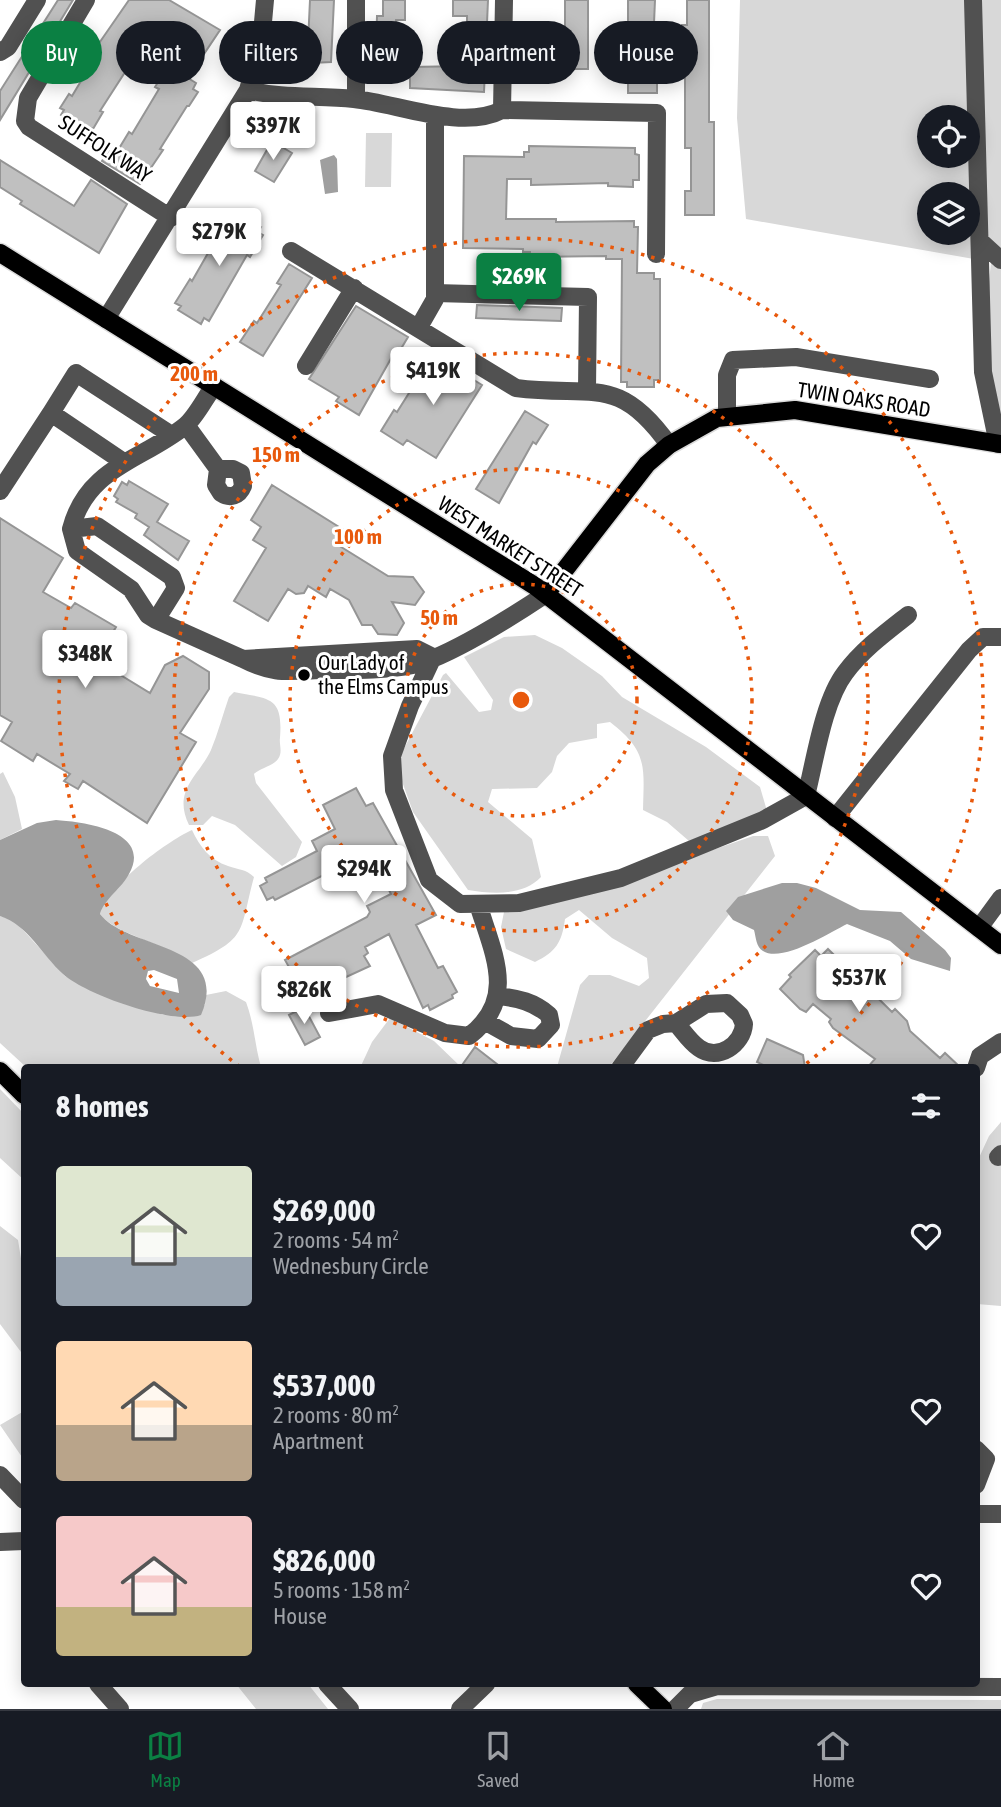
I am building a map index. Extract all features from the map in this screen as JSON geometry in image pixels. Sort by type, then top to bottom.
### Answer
[{"type":"main road","name":"WEST MARKET STREET","points":[[0,253],[546,594],[1001,945]]},
{"type":"main road","name":"TWIN OAKS ROAD","points":[[546,594],[631,482],[669,445],[717,418],[795,410],[999,444]]},
{"type":"main road","points":[[0,1071],[21,1092]]},
{"type":"main road","points":[[639,1687],[663,1709]]},
{"type":"street","points":[[0,52],[8,47],[37,0]]},
{"type":"street","name":"SUFFOLK WAY","points":[[86,0],[28,98],[24,112],[29,127],[171,218]]},
{"type":"street","points":[[106,319],[248,90],[261,44],[265,0]]},
{"type":"street","points":[[356,0],[356,99]]},
{"type":"street","points":[[502,110],[504,0]]},
{"type":"street","points":[[973,0],[983,372],[999,444]]},
{"type":"street","points":[[248,90],[267,95],[356,99],[435,115],[484,116],[502,110],[657,113],[656,254]]},
{"type":"street","points":[[419,327],[430,311],[435,293],[435,115]]},
{"type":"street","points":[[981,242],[1001,260]]},
{"type":"street","points":[[291,251],[516,388],[557,394],[587,390],[618,397],[636,405],[669,445]]},
{"type":"street","points":[[306,366],[354,288]]},
{"type":"street","points":[[435,293],[588,297],[587,390]]},
{"type":"street","points":[[727,416],[727,375],[733,360],[796,357],[930,379]]},
{"type":"street","points":[[0,491],[76,373],[178,430],[218,469]]},
{"type":"street","points":[[214,386],[178,430],[105,475],[77,506],[71,529],[77,551],[131,589],[148,615],[243,659],[417,649],[433,657]]},
{"type":"street","points":[[51,413],[125,463]]},
{"type":"street","points":[[71,529],[97,526],[172,577],[176,588],[156,620]]},
{"type":"street","points":[[546,594],[512,617],[433,657],[410,706],[392,756],[394,790],[429,880],[460,904],[519,903],[621,878],[763,820],[806,796],[825,718],[842,676],[864,650],[908,615]]},
{"type":"street","points":[[835,818],[969,650],[983,638],[1001,637]]},
{"type":"street","points":[[979,928],[1001,898]]},
{"type":"street","points":[[329,1013],[378,1004],[445,1033],[469,1036],[496,1008],[498,996],[495,958],[478,904]]},
{"type":"street","points":[[486,1021],[524,1039],[538,1040],[551,1025],[550,1015],[541,1008],[515,998],[498,996]]},
{"type":"street","points":[[623,1064],[648,1030],[663,1024],[676,1023]]},
{"type":"street","points":[[977,1064],[980,1056],[1001,1042]]},
{"type":"street","points":[[980,1452],[986,1459],[980,1475]]},
{"type":"street","points":[[0,1475],[21,1497]]},
{"type":"street","points":[[980,1514],[1001,1514]]},
{"type":"street","points":[[0,1542],[21,1541]]},
{"type":"street","points":[[101,1687],[120,1709]]},
{"type":"street","points":[[330,1687],[350,1709]]},
{"type":"street","points":[[460,1709],[483,1687]]},
{"type":"street","points":[[675,1709],[690,1694],[714,1687]]},
{"type":"street","points":[[980,1687],[1001,1687]]},
{"type":"shaded area","points":[[740,0],[1001,0],[1001,417],[982,353],[991,262],[746,219],[737,118]]},
{"type":"shaded area","points":[[366,133],[392,133],[391,187],[365,187]]},
{"type":"shaded area","points":[[334,155],[337,159],[338,192],[325,194],[320,160]]},
{"type":"shaded area","points":[[535,635],[562,648],[602,676],[622,697],[706,747],[760,787],[767,811],[689,841],[667,822],[643,810],[643,771],[637,751],[610,722],[597,724],[597,738],[569,743],[557,756],[552,772],[537,788],[492,789],[488,802],[532,839],[541,877],[517,891],[497,893],[468,890],[413,812],[399,773],[400,756],[443,675],[446,673],[479,712],[491,710],[493,700],[464,657],[504,637]]},
{"type":"shaded area","points":[[234,692],[266,699],[277,707],[279,714],[281,751],[278,759],[254,774],[256,783],[302,842],[296,857],[282,866],[235,825],[212,816],[203,825],[189,825],[185,813],[185,793],[211,750],[229,697]]},
{"type":"shaded area","points":[[3,772],[15,797],[22,829],[0,840],[0,774]]},
{"type":"shaded area","points":[[56,820],[83,823],[112,832],[132,848],[134,859],[129,874],[100,914],[113,926],[190,960],[202,973],[207,991],[201,1015],[170,1016],[151,1012],[90,991],[63,974],[19,926],[0,916],[0,840],[37,823]],"holes":[[[154,970],[177,979],[179,993],[150,986],[146,979],[148,971]]]},
{"type":"shaded area","points":[[192,830],[211,856],[254,877],[239,931],[224,947],[192,963],[117,927],[100,914],[115,890],[139,866],[167,844]]},
{"type":"shaded area","points":[[753,836],[768,836],[775,856],[611,1064],[558,1064],[580,985],[589,975],[610,975],[639,986],[649,978],[647,958],[612,938],[579,910],[565,919],[560,940],[553,950],[535,962],[506,949],[501,927],[504,912],[614,884]]},
{"type":"shaded area","points":[[782,883],[797,883],[816,888],[860,910],[901,912],[945,950],[951,958],[950,971],[911,959],[890,941],[847,924],[793,950],[771,954],[763,951],[754,930],[733,920],[726,911],[738,897]]},
{"type":"shaded area","points":[[0,916],[14,920],[65,976],[92,990],[163,1015],[205,1005],[206,995],[226,991],[246,1002],[260,1064],[23,1064],[0,1043]]},
{"type":"shaded area","points":[[390,1018],[434,1041],[458,1064],[362,1064],[372,1042]]},
{"type":"shaded area","points":[[0,1089],[21,1111],[21,1177],[0,1158]]},
{"type":"shaded area","points":[[1001,1122],[1001,1306],[980,1304],[980,1156],[989,1136]]},
{"type":"shaded area","points":[[0,1226],[18,1240],[21,1258],[21,1352],[0,1324]]},
{"type":"shaded area","points":[[21,1413],[21,1456],[0,1425]]},
{"type":"shaded area","points":[[238,1687],[310,1687],[328,1709],[256,1709]]},
{"type":"shaded area","points":[[717,1699],[1001,1700],[1001,1709],[701,1709],[703,1703]]},
{"type":"building","points":[[58,0],[73,0],[60,21],[45,21]]},
{"type":"building","points":[[129,0],[169,0],[205,21],[116,21],[117,84],[100,111],[103,112],[93,129],[87,126],[85,129],[61,115],[64,110],[60,108],[79,84],[102,84],[102,39]]},
{"type":"building","points":[[310,0],[334,0],[331,62],[322,62],[322,21],[309,21]]},
{"type":"building","points":[[383,0],[405,0],[405,20],[377,21],[377,16],[383,16]]},
{"type":"building","points":[[453,0],[488,0],[487,21],[467,21],[467,16],[453,16]]},
{"type":"building","points":[[565,0],[588,0],[588,69],[580,69],[580,21],[565,21]]},
{"type":"building","points":[[628,0],[655,0],[654,21],[628,21]]},
{"type":"building","points":[[687,0],[709,0],[709,122],[714,122],[714,215],[685,215],[685,191],[691,191],[691,148],[685,148],[685,84],[698,84],[698,21],[687,21]]},
{"type":"building","points":[[205,21],[219,32],[205,52]]},
{"type":"building","points":[[21,58],[22,84],[0,120],[0,91]]},
{"type":"building","points":[[423,67],[437,67],[437,84],[484,84],[484,92],[410,88],[410,84],[423,84]]},
{"type":"building","points":[[157,84],[196,84],[193,89],[198,92],[140,184],[102,161],[109,151],[115,155],[129,132],[132,134],[159,89],[155,87]]},
{"type":"building","points":[[628,84],[657,84],[657,93],[628,93]]},
{"type":"building","points":[[272,141],[292,153],[274,182],[255,171]]},
{"type":"building","points":[[529,146],[635,148],[635,154],[639,155],[639,180],[633,180],[633,187],[608,186],[608,183],[531,185],[531,179],[507,179],[506,219],[556,219],[556,222],[634,221],[634,227],[638,227],[637,273],[654,273],[654,279],[660,279],[660,380],[654,380],[654,387],[627,387],[627,382],[621,382],[622,259],[606,259],[606,256],[530,257],[530,252],[523,252],[523,249],[463,248],[464,156],[524,157],[524,152],[529,152]]},
{"type":"building","points":[[0,160],[74,206],[91,180],[127,204],[99,253],[20,204],[22,201],[0,187]]},
{"type":"building","points":[[231,213],[236,216],[238,213],[261,227],[258,232],[263,235],[250,257],[247,255],[209,321],[204,318],[201,324],[178,310],[181,306],[175,303],[190,279],[192,281]]},
{"type":"building","points":[[289,264],[312,278],[263,356],[240,342],[254,321],[257,323],[281,285],[277,283]]},
{"type":"building","points":[[477,305],[562,308],[561,321],[476,318]]},
{"type":"building","points":[[356,306],[408,337],[396,357],[393,355],[359,415],[336,401],[339,397],[309,379]]},
{"type":"building","points":[[430,353],[482,385],[436,458],[407,440],[403,445],[381,431],[394,410],[397,412],[421,374],[418,372]]},
{"type":"building","points":[[525,411],[548,425],[536,444],[533,442],[499,503],[476,489]]},
{"type":"building","points":[[129,481],[168,504],[157,522],[189,541],[178,560],[144,535],[149,527],[135,518],[137,514],[116,502],[118,499],[114,496],[122,482],[127,485]]},
{"type":"building","points":[[272,485],[347,532],[338,545],[388,576],[413,577],[424,592],[415,605],[392,602],[404,623],[397,635],[378,634],[372,625],[362,625],[349,600],[330,589],[326,597],[308,586],[304,593],[296,594],[288,589],[268,621],[234,601],[266,548],[253,540],[261,527],[251,520]]},
{"type":"building","points":[[0,518],[63,558],[43,592],[71,608],[75,603],[116,627],[96,660],[150,693],[165,665],[183,656],[209,672],[209,689],[180,733],[196,742],[147,823],[83,781],[78,789],[64,781],[70,774],[37,754],[33,761],[1,741],[12,722],[0,715]]},
{"type":"building","points":[[356,788],[366,806],[373,803],[436,915],[416,925],[438,968],[443,966],[457,992],[452,995],[453,998],[430,1010],[428,1005],[423,1008],[389,934],[365,947],[368,953],[364,956],[370,966],[305,996],[285,960],[367,917],[370,912],[367,906],[391,894],[374,860],[349,873],[346,867],[341,866],[275,900],[273,897],[267,900],[260,886],[267,882],[265,878],[317,851],[312,841],[335,829],[323,805]]},
{"type":"building","points":[[828,949],[892,1012],[895,1009],[907,1021],[910,1031],[940,1058],[945,1053],[957,1064],[871,1064],[875,1059],[833,1028],[829,1022],[831,1019],[813,1004],[806,1012],[800,1009],[780,989],[791,977],[789,975],[815,950],[821,956]]},
{"type":"building","points":[[304,1007],[320,1037],[305,1045],[289,1015]]},
{"type":"building","points":[[767,1039],[803,1055],[804,1064],[761,1064],[757,1062]]},
{"type":"building","points":[[475,1047],[497,1064],[463,1064]]},
{"type":"place","name":"Our Lady of the Elms Campus","points":[[304,675]]}]
